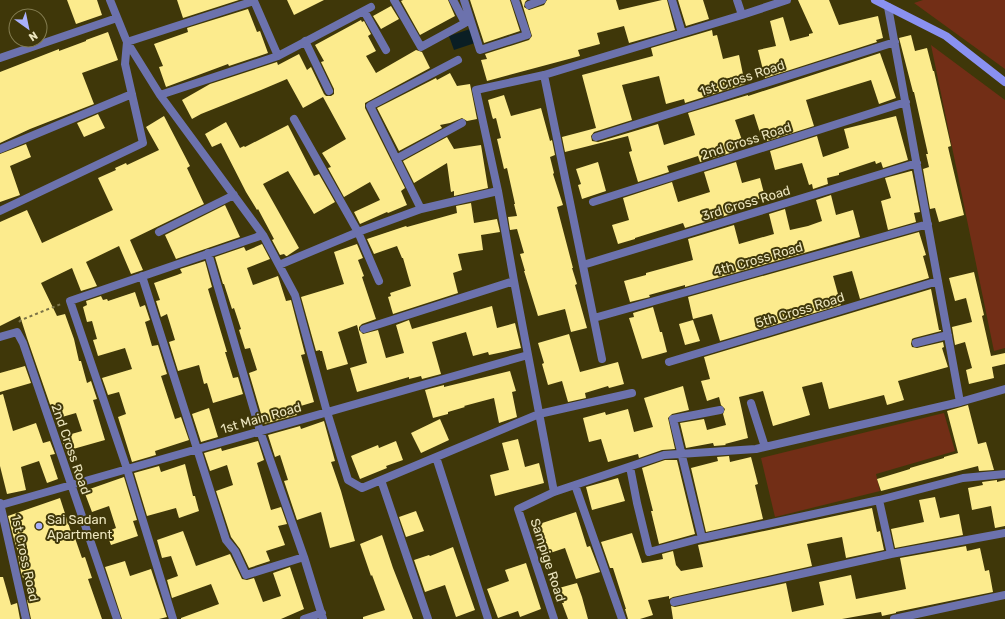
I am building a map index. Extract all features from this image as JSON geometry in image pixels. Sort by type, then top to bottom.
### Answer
[{"type":"main road","points":[[875,0],[946,36],[1005,82]]},
{"type":"street","points":[[110,0],[127,42],[160,95],[262,234],[295,295],[327,412],[348,480],[362,488],[539,414],[632,393]]},
{"type":"street","points":[[394,0],[421,47],[465,23],[453,0]]},
{"type":"street","points":[[464,0],[480,50],[527,35],[515,0]]},
{"type":"street","points":[[529,4],[542,0]]},
{"type":"street","points":[[672,0],[682,33]]},
{"type":"street","points":[[737,0],[742,15]]},
{"type":"street","points":[[787,0],[544,75],[476,90],[498,191],[554,492],[664,455],[756,449],[960,402],[1005,389]]},
{"type":"street","points":[[127,42],[254,1],[278,56]]},
{"type":"street","points":[[888,7],[960,402]]},
{"type":"street","points":[[160,95],[278,56],[367,9],[386,50]]},
{"type":"street","points":[[0,58],[117,18]]},
{"type":"street","points":[[0,211],[143,143],[125,64],[127,42]]},
{"type":"street","points":[[305,42],[329,91]]},
{"type":"street","name":"1st Cross Road","points":[[596,137],[895,42]]},
{"type":"street","points":[[421,209],[370,106],[458,60]]},
{"type":"street","points":[[544,75],[602,359]]},
{"type":"street","points":[[0,149],[132,94]]},
{"type":"street","name":"2nd Cross Road","points":[[593,202],[906,102]]},
{"type":"street","points":[[294,119],[358,232],[379,281]]},
{"type":"street","points":[[396,159],[462,122]]},
{"type":"street","name":"3rd Cross Road","points":[[583,266],[917,164]]},
{"type":"street","points":[[279,265],[358,232],[421,209],[498,191]]},
{"type":"street","points":[[159,232],[234,195]]},
{"type":"street","name":"4th Cross Road","points":[[594,318],[928,224]]},
{"type":"street","points":[[173,619],[127,469],[70,301],[262,234]]},
{"type":"street","points":[[208,254],[260,431],[304,557],[322,616],[304,619]]},
{"type":"street","points":[[142,276],[226,540],[235,551],[246,575],[304,557]]},
{"type":"street","name":"5th Cross Road","points":[[669,362],[938,281]]},
{"type":"street","points":[[364,329],[514,282]]},
{"type":"street","name":"2nd Cross Road","points":[[4,336],[17,332],[23,343],[117,619]]},
{"type":"street","points":[[916,343],[948,336]]},
{"type":"street","name":"1st Main Road","points":[[0,504],[528,355]]},
{"type":"street","points":[[751,403],[765,447]]},
{"type":"street","points":[[702,538],[673,419],[720,410]]},
{"type":"street","points":[[436,457],[488,619]]},
{"type":"street","points":[[630,467],[649,552],[702,538],[879,500],[963,478],[1005,474]]},
{"type":"street","points":[[381,480],[428,619]]},
{"type":"street","points":[[575,485],[622,619]]},
{"type":"street","name":"Sampige Road","points":[[554,492],[518,509],[554,619]]},
{"type":"street","points":[[879,500],[891,554]]},
{"type":"street","name":"1st Cross Road","points":[[0,504],[26,619]]},
{"type":"street","points":[[674,602],[891,554],[1005,533]]},
{"type":"street","points":[[894,619],[909,617],[1005,595]]},
{"type":"path","points":[[4,336],[21,320],[70,301]]},
{"type":"shaded area","points":[[923,0],[1005,0],[1005,69],[914,3]]},
{"type":"shaded area","points":[[931,45],[1005,100],[1005,348],[994,351]]},
{"type":"shaded area","points":[[944,413],[955,451],[876,474],[880,491],[775,517],[761,458]]},
{"type":"water","points":[[470,29],[475,43],[454,50],[449,36]]},
{"type":"building","points":[[67,0],[97,0],[102,15],[76,24]]},
{"type":"building","points":[[177,0],[239,0],[183,18]]},
{"type":"building","points":[[287,0],[324,0],[294,15]]},
{"type":"building","points":[[448,0],[455,16],[420,35],[401,1]]},
{"type":"building","points":[[470,0],[510,0],[520,31],[484,43]]},
{"type":"building","points":[[521,0],[527,0],[524,7],[529,10],[544,5],[547,0],[616,0],[619,10],[667,0],[675,30],[629,43],[624,26],[597,33],[600,44],[578,50],[580,56],[487,81],[481,60],[487,59],[485,54],[529,40],[532,36]]},
{"type":"building","points":[[678,0],[703,0],[709,19],[686,26]]},
{"type":"building","points":[[798,0],[829,0],[839,25],[878,16],[883,38],[876,40],[877,42],[765,78],[758,50],[776,46],[770,21],[783,17],[790,41],[809,36],[809,34],[813,33]]},
{"type":"building","points":[[391,6],[399,19],[381,29],[373,16]]},
{"type":"building","points":[[248,9],[257,32],[260,31],[268,53],[229,66],[228,64],[166,87],[159,67],[163,66],[154,44],[188,32],[187,28]]},
{"type":"building","points":[[361,20],[362,22],[364,21],[371,34],[368,36],[376,51],[366,56],[376,73],[416,50],[422,52],[430,68],[365,103],[365,108],[405,188],[401,191],[407,205],[360,224],[354,212],[380,200],[370,182],[344,197],[328,168],[331,167],[322,153],[346,139],[323,97],[303,108],[287,79],[192,119],[182,100],[210,84],[277,62],[278,65],[299,54],[307,70],[311,67],[324,94],[326,96],[331,96],[334,94],[334,89],[321,62],[324,61],[315,45]]},
{"type":"building","points":[[712,30],[713,36],[717,35],[723,59],[739,55],[745,84],[685,103],[684,99],[666,104],[659,76],[622,85],[632,120],[594,132],[591,136],[592,141],[598,142],[658,124],[664,145],[695,135],[688,113],[748,96],[880,53],[896,98],[879,104],[871,80],[806,100],[814,126],[767,141],[765,135],[761,136],[754,114],[735,120],[743,143],[731,147],[733,152],[700,162],[698,156],[667,166],[669,172],[638,182],[629,152],[632,151],[628,136],[565,152],[562,137],[596,128],[582,75],[653,56],[651,48]]},
{"type":"building","points":[[108,32],[118,60],[82,73],[94,104],[30,129],[0,143],[0,72]]},
{"type":"building","points":[[911,35],[915,51],[927,48],[934,71],[951,146],[948,147],[964,215],[939,222],[935,208],[930,209],[923,169],[929,167],[926,154],[928,154],[914,92],[899,38]]},
{"type":"building","points":[[450,73],[457,86],[470,84],[477,119],[467,121],[462,118],[440,125],[442,128],[399,151],[377,108],[436,78],[437,80]]},
{"type":"building","points":[[504,95],[511,116],[541,108],[550,141],[552,140],[555,155],[550,157],[553,174],[563,205],[557,207],[577,284],[575,285],[587,328],[571,332],[565,309],[538,316],[524,271],[520,254],[524,253],[517,229],[510,230],[508,217],[517,216],[515,204],[507,168],[504,169],[497,139],[501,138],[496,118],[493,119],[488,100]]},
{"type":"building","points":[[98,114],[105,128],[84,137],[77,123]]},
{"type":"building","points":[[164,116],[190,166],[187,168],[204,204],[130,240],[143,270],[131,274],[119,246],[86,262],[97,286],[81,291],[72,268],[41,283],[57,316],[65,314],[87,383],[91,381],[97,399],[93,400],[105,440],[66,451],[61,437],[82,431],[76,413],[55,419],[20,316],[0,326],[0,222],[27,210],[42,243],[113,210],[98,178],[116,170],[115,168],[126,163],[127,165],[159,150],[146,127]]},
{"type":"building","points":[[896,116],[908,160],[883,168],[881,162],[876,164],[875,161],[827,178],[828,184],[813,189],[812,184],[809,185],[802,163],[775,170],[770,151],[817,136],[823,157],[849,148],[844,129]]},
{"type":"building","points":[[226,122],[240,148],[245,147],[288,125],[314,176],[319,174],[335,202],[314,214],[288,171],[263,184],[299,248],[287,256],[284,254],[280,255],[272,240],[274,239],[258,209],[257,210],[246,192],[221,143],[212,147],[205,134]]},
{"type":"building","points":[[447,137],[454,149],[481,145],[488,188],[454,196],[454,191],[451,192],[447,163],[414,183],[403,161]]},
{"type":"building","points":[[26,144],[31,157],[10,166],[20,195],[0,202],[0,154]]},
{"type":"building","points":[[598,162],[606,191],[582,199],[578,185],[581,184],[576,169]]},
{"type":"building","points":[[736,162],[742,183],[760,178],[765,197],[731,208],[731,214],[685,228],[683,223],[618,244],[612,225],[629,220],[623,198],[672,182],[678,202],[710,192],[704,172]]},
{"type":"building","points":[[912,171],[920,212],[914,213],[916,222],[888,230],[881,201],[891,198],[885,178]]},
{"type":"building","points":[[831,195],[836,215],[853,210],[860,237],[685,287],[685,285],[649,295],[650,297],[630,302],[624,281],[646,275],[646,273],[693,260],[688,239],[734,225],[739,244],[774,234],[769,214],[785,209],[790,230],[808,226],[822,221],[816,200]]},
{"type":"building","points":[[471,203],[474,223],[497,219],[500,232],[481,235],[483,250],[458,254],[462,270],[453,273],[458,293],[393,314],[388,297],[391,296],[390,293],[411,286],[403,258],[397,246],[374,254],[367,239],[406,226],[407,227],[457,213],[456,206]]},
{"type":"building","points":[[225,205],[240,237],[176,259],[165,235]]},
{"type":"building","points":[[919,232],[926,255],[923,256],[929,278],[860,299],[852,271],[833,276],[841,305],[720,341],[712,314],[693,319],[688,297]]},
{"type":"building","points":[[262,244],[270,259],[247,268],[253,285],[278,276],[286,301],[291,300],[305,354],[301,355],[314,402],[294,408],[297,415],[264,424],[249,373],[257,370],[250,348],[245,349],[239,330],[241,329],[234,308],[232,309],[215,257],[244,247],[246,251]]},
{"type":"building","points":[[357,244],[363,258],[358,260],[364,276],[362,277],[376,319],[362,324],[359,327],[359,330],[363,334],[378,330],[386,358],[404,353],[396,325],[409,320],[412,329],[492,306],[497,328],[515,323],[521,348],[489,355],[488,352],[473,356],[466,332],[432,342],[441,374],[422,379],[421,376],[409,379],[409,377],[357,392],[350,368],[367,363],[357,325],[338,332],[348,364],[327,370],[322,351],[316,351],[301,297],[344,284],[334,252]]},
{"type":"building","points":[[205,261],[212,287],[208,289],[227,352],[225,352],[233,378],[238,377],[243,394],[213,403],[207,383],[204,384],[199,365],[178,371],[169,342],[175,340],[167,314],[161,317],[156,301],[160,300],[154,283],[182,273],[180,269]]},
{"type":"building","points":[[974,272],[984,315],[982,316],[991,356],[1005,353],[1005,364],[992,367],[994,378],[969,384],[966,370],[972,368],[965,342],[955,345],[952,327],[972,322],[966,298],[955,301],[949,278]]},
{"type":"building","points":[[931,289],[939,330],[941,331],[914,338],[912,339],[911,344],[912,347],[917,348],[943,342],[944,347],[942,348],[948,367],[898,381],[904,400],[887,405],[884,395],[829,409],[822,382],[802,387],[810,415],[773,426],[763,391],[739,397],[748,438],[725,444],[726,445],[714,446],[713,443],[686,448],[680,423],[704,419],[707,430],[726,425],[723,414],[725,409],[721,405],[719,397],[707,401],[701,381],[710,379],[704,357]]},
{"type":"building","points":[[135,292],[140,307],[145,305],[150,320],[145,322],[152,346],[158,345],[167,374],[161,376],[175,419],[181,417],[189,440],[155,451],[156,455],[132,462],[118,417],[126,414],[119,392],[108,395],[102,378],[132,369],[125,348],[98,356],[93,340],[97,339],[92,321],[87,322],[83,307],[87,305],[86,301],[101,296],[103,300],[107,299],[108,301]]},
{"type":"building","points":[[653,307],[667,352],[642,359],[629,318],[634,317],[633,313]]},
{"type":"building","points":[[693,320],[700,341],[685,345],[679,324]]},
{"type":"building","points":[[569,334],[580,372],[618,362],[624,384],[609,388],[608,386],[585,393],[586,398],[568,402],[562,381],[548,385],[542,364],[544,363],[538,343]]},
{"type":"building","points":[[25,366],[31,383],[0,392],[0,373]]},
{"type":"building","points":[[510,371],[516,391],[512,392],[517,417],[499,423],[494,398],[464,406],[465,407],[448,412],[448,414],[433,418],[425,390],[444,385],[444,387]]},
{"type":"building","points":[[683,386],[689,410],[672,414],[668,418],[675,449],[662,450],[639,458],[638,454],[608,462],[601,439],[589,442],[583,418],[605,412],[606,415],[628,409],[634,432],[653,427],[644,398]]},
{"type":"building","points":[[3,394],[13,431],[36,423],[43,443],[50,441],[55,454],[50,455],[58,479],[47,483],[39,461],[21,467],[26,490],[7,494],[0,466],[0,395]]},
{"type":"building","points":[[968,405],[978,444],[986,442],[994,470],[979,471],[978,466],[881,491],[877,479],[958,453],[947,411]]},
{"type":"building","points":[[209,408],[218,437],[201,442],[192,414]]},
{"type":"building","points":[[440,419],[449,440],[421,453],[411,433]]},
{"type":"building","points":[[324,421],[335,461],[331,462],[355,541],[330,548],[321,512],[297,520],[284,481],[288,480],[280,455],[275,457],[268,435],[300,426],[301,429]]},
{"type":"building","points":[[518,439],[525,467],[539,463],[544,483],[495,496],[490,475],[509,470],[502,443]]},
{"type":"building","points":[[258,441],[264,460],[257,463],[271,510],[281,507],[287,524],[278,526],[285,545],[266,551],[270,561],[249,568],[240,549],[231,537],[216,491],[233,485],[227,465],[210,471],[204,453],[221,448],[222,451]]},
{"type":"building","points":[[396,441],[403,460],[386,466],[387,468],[360,479],[351,456],[378,445],[379,448]]},
{"type":"building","points":[[729,456],[730,462],[751,457],[758,484],[755,485],[763,519],[706,532],[691,468],[718,461],[717,457]]},
{"type":"building","points":[[665,460],[677,460],[695,534],[659,544],[651,511],[653,511],[642,468]]},
{"type":"building","points":[[185,464],[193,496],[195,496],[199,511],[179,518],[176,508],[147,516],[134,473],[159,466],[161,472]]},
{"type":"building","points":[[124,477],[137,520],[133,521],[138,536],[111,545],[106,532],[116,528],[109,506],[92,512],[84,491]]},
{"type":"building","points":[[618,478],[625,501],[592,510],[586,487]]},
{"type":"building","points":[[997,480],[997,482],[1005,480],[1005,526],[995,528],[991,506],[972,510],[968,488],[983,485],[982,482]]},
{"type":"building","points":[[935,497],[940,518],[959,514],[963,535],[895,548],[891,529],[924,522],[919,500]]},
{"type":"building","points":[[60,498],[73,538],[75,538],[82,558],[85,557],[92,578],[88,579],[102,619],[31,619],[27,600],[30,599],[21,572],[19,556],[8,516]]},
{"type":"building","points":[[872,508],[877,532],[880,531],[884,550],[846,558],[842,537],[807,544],[812,566],[669,599],[669,596],[648,600],[653,615],[640,619],[628,619],[613,568],[610,568],[601,542],[632,533],[642,563],[663,559],[662,554],[673,551],[676,565],[681,571],[703,567],[698,545]]},
{"type":"building","points":[[416,511],[424,531],[406,537],[399,517]]},
{"type":"building","points":[[576,512],[587,547],[590,546],[600,572],[576,579],[565,548],[544,555],[539,539],[537,540],[533,526]]},
{"type":"building","points":[[183,531],[196,566],[230,554],[242,579],[247,580],[254,578],[263,602],[281,596],[273,573],[290,567],[304,609],[281,619],[181,619],[219,604],[211,584],[172,598],[167,580],[178,576],[171,556],[162,558],[157,540]]},
{"type":"building","points":[[382,535],[413,619],[363,619],[363,617],[385,610],[360,544]]},
{"type":"building","points":[[966,546],[967,551],[980,548],[985,571],[989,570],[993,592],[882,616],[881,612],[842,619],[673,619],[671,606],[675,607],[786,583],[792,612],[824,605],[819,582],[851,575],[856,599],[906,589],[900,558]]},
{"type":"building","points":[[453,547],[475,610],[456,617],[445,585],[425,592],[414,560],[429,555],[430,556]]},
{"type":"building","points":[[125,561],[130,576],[151,569],[167,617],[159,619],[122,619],[105,567]]},
{"type":"building","points":[[526,563],[541,609],[520,617],[518,611],[498,618],[487,589],[509,581],[505,570]]},
{"type":"building","points":[[0,577],[3,577],[11,605],[17,603],[20,619],[0,619]]},
{"type":"building","points":[[577,583],[588,619],[568,619],[562,603],[564,603],[559,588]]},
{"type":"place","name":"Sai Sadan Apartment","points":[[39,526]]}]
